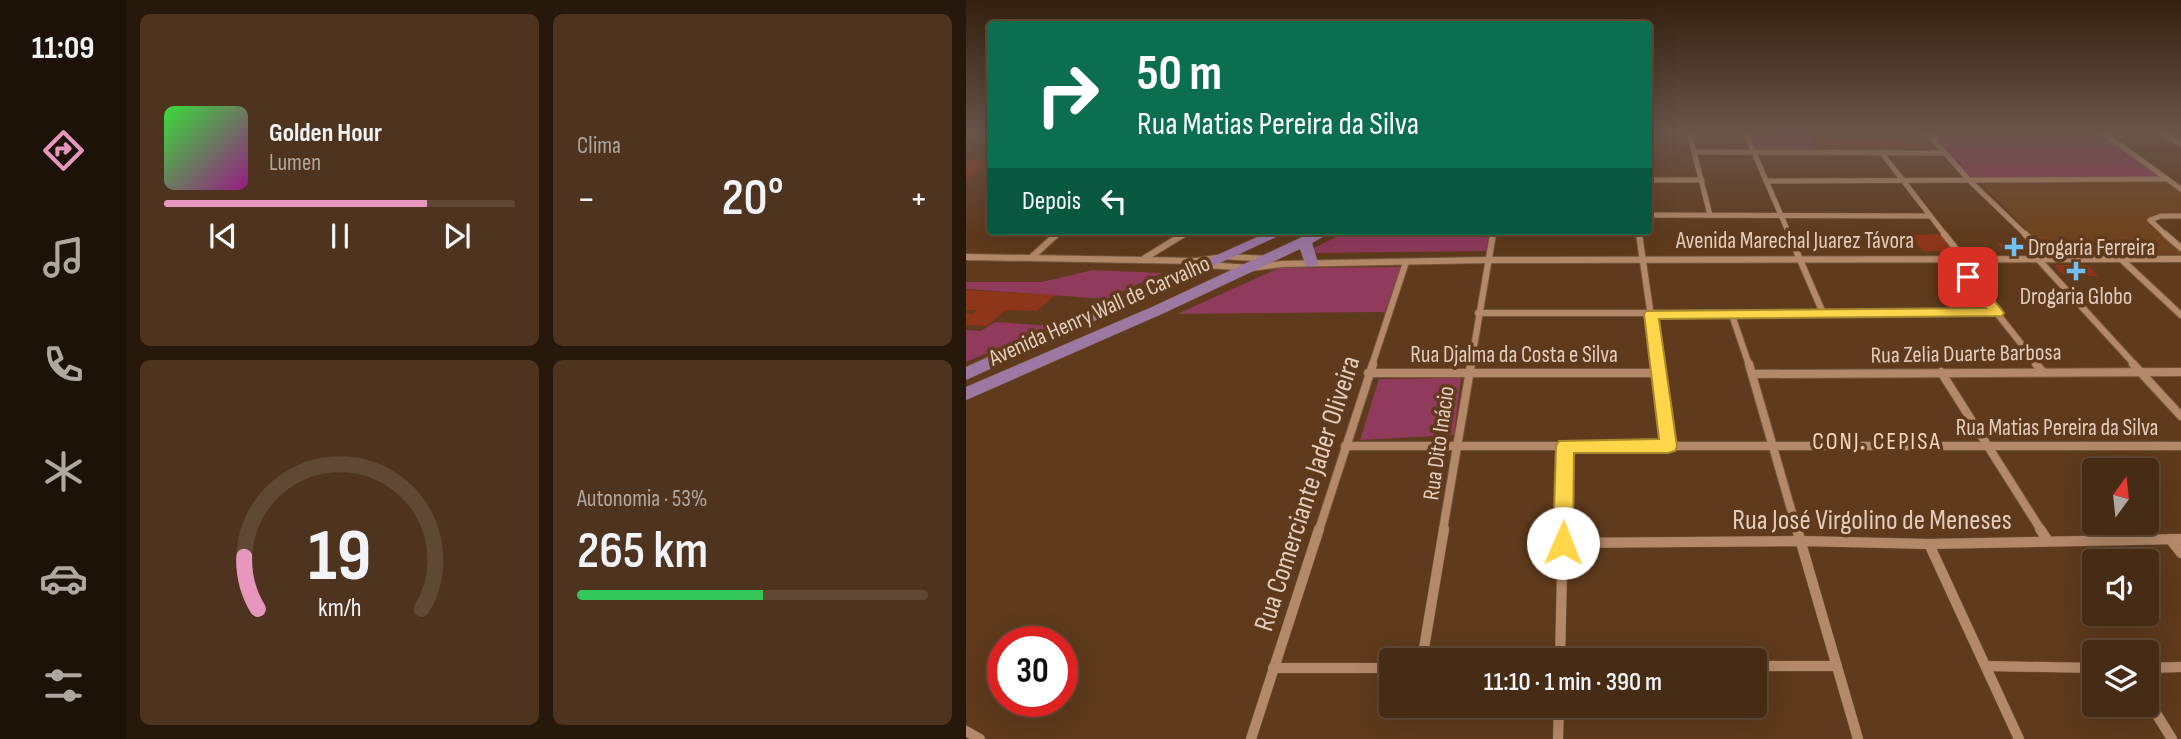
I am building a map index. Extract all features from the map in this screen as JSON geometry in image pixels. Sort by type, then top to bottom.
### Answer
[{"type":"main road","name":"Avenida Henry Wall de Carvalho","points":[[966,374],[1201,263],[1225,257],[1273,235]]},
{"type":"main road","name":"Avenida Henry Wall de Carvalho","points":[[966,394],[1251,268],[1276,261],[1318,235]]},
{"type":"main road","points":[[1305,242],[1311,263]]},
{"type":"main road","points":[[1025,369],[1080,338],[1084,333],[1082,321]]},
{"type":"street","points":[[1699,166],[1710,215]]},
{"type":"street","points":[[1761,166],[1823,313]]},
{"type":"street","points":[[1891,166],[2042,371]]},
{"type":"street","points":[[1957,166],[2051,259]]},
{"type":"street","points":[[2150,166],[2181,189]]},
{"type":"street","points":[[1768,181],[2167,179]]},
{"type":"street","points":[[1652,180],[1702,180]]},
{"type":"street","points":[[1652,215],[1930,216]]},
{"type":"street","points":[[2181,216],[2161,216],[2150,220],[2181,248]]},
{"type":"street","points":[[1032,257],[1056,235]]},
{"type":"street","points":[[1143,259],[1182,235]]},
{"type":"street","name":"Rua Dito Inácio","points":[[1424,648],[1459,446],[1467,374],[1492,235]]},
{"type":"street","points":[[1639,235],[1668,446]]},
{"type":"street","points":[[966,257],[1143,259],[1251,268]]},
{"type":"street","points":[[1225,257],[1276,261]]},
{"type":"street","points":[[2038,259],[2181,416]]},
{"type":"street","points":[[2121,259],[2181,315]]},
{"type":"street","name":"Avenida Marechal Juarez Távora","points":[[1276,261],[2181,259]]},
{"type":"street","name":"Rua Comerciante Jader Oliveira","points":[[1251,739],[1406,262]]},
{"type":"street","points":[[1478,313],[1997,313]]},
{"type":"street","points":[[1732,315],[1752,374],[1858,739]]},
{"type":"street","points":[[1941,372],[2048,541]]},
{"type":"street","name":"Rua Zelia Duarte Barbosa","points":[[1752,374],[2181,372]]},
{"type":"street","name":"Rua Djalma da Costa e Silva","points":[[1368,373],[1659,373]]},
{"type":"street","name":"Rua Matias Pereira da Silva","points":[[1345,446],[2181,446]]},
{"type":"street","points":[[1560,648],[1565,446]]},
{"type":"street","points":[[2176,539],[2181,553]]},
{"type":"street","name":"Rua José Virgolino de Meneses","points":[[1563,543],[1801,541],[1929,544],[2176,539]]},
{"type":"street","points":[[1929,544],[2019,739]]},
{"type":"street","points":[[1767,666],[1837,666]]},
{"type":"street","points":[[1986,666],[2082,668]]},
{"type":"street","points":[[2159,668],[2181,667]]},
{"type":"street","points":[[1273,668],[1379,668]]},
{"type":"street","points":[[2158,717],[2172,739]]},
{"type":"street","points":[[1558,739],[1559,718]]},
{"type":"shaded area","points":[[1962,166],[2150,166],[2168,179],[1972,177]]},
{"type":"shaded area","points":[[2165,180],[2181,191],[2181,214],[2155,215],[2155,223],[2181,245],[2181,256],[2052,256],[1980,181]]},
{"type":"shaded area","points":[[1340,235],[1488,235],[1486,251],[1316,253],[1314,248]]},
{"type":"shaded area","points":[[1401,267],[1385,312],[1177,314],[1279,268]]},
{"type":"shaded area","points":[[1093,270],[1162,273],[1106,299],[966,289],[966,282],[1042,282]]},
{"type":"shaded area","points":[[995,322],[1052,326],[966,362],[966,330],[981,331]]},
{"type":"shaded area","points":[[1461,378],[1454,435],[1360,440],[1379,379]]},
{"type":"building","points":[[966,166],[985,166],[966,180]]},
{"type":"building","points":[[1939,234],[1952,251],[1923,251],[1910,235]]},
{"type":"building","name":"Drogaria Ferreira","points":[[1997,243],[2024,243],[2032,251],[2004,251]]},
{"type":"building","name":"Drogaria Globo","points":[[2054,265],[2087,265],[2098,276],[2064,276]]},
{"type":"building","points":[[1945,268],[1961,268],[1973,285],[1958,286]]},
{"type":"building","points":[[966,290],[1055,295],[1037,311],[1006,310],[987,326],[966,325],[966,313],[972,314],[977,310],[966,310]]},
{"type":"place","name":"Drogaria Ferreira","points":[[2014,247]]},
{"type":"place","name":"Drogaria Globo","points":[[2076,271]]},
{"type":"district","name":"CONJ. CEPISA","points":[[1877,441]]},
{"type":"route","points":[[1563,543],[1565,446],[1668,446],[1651,314],[1997,313],[1968,277]]}]
